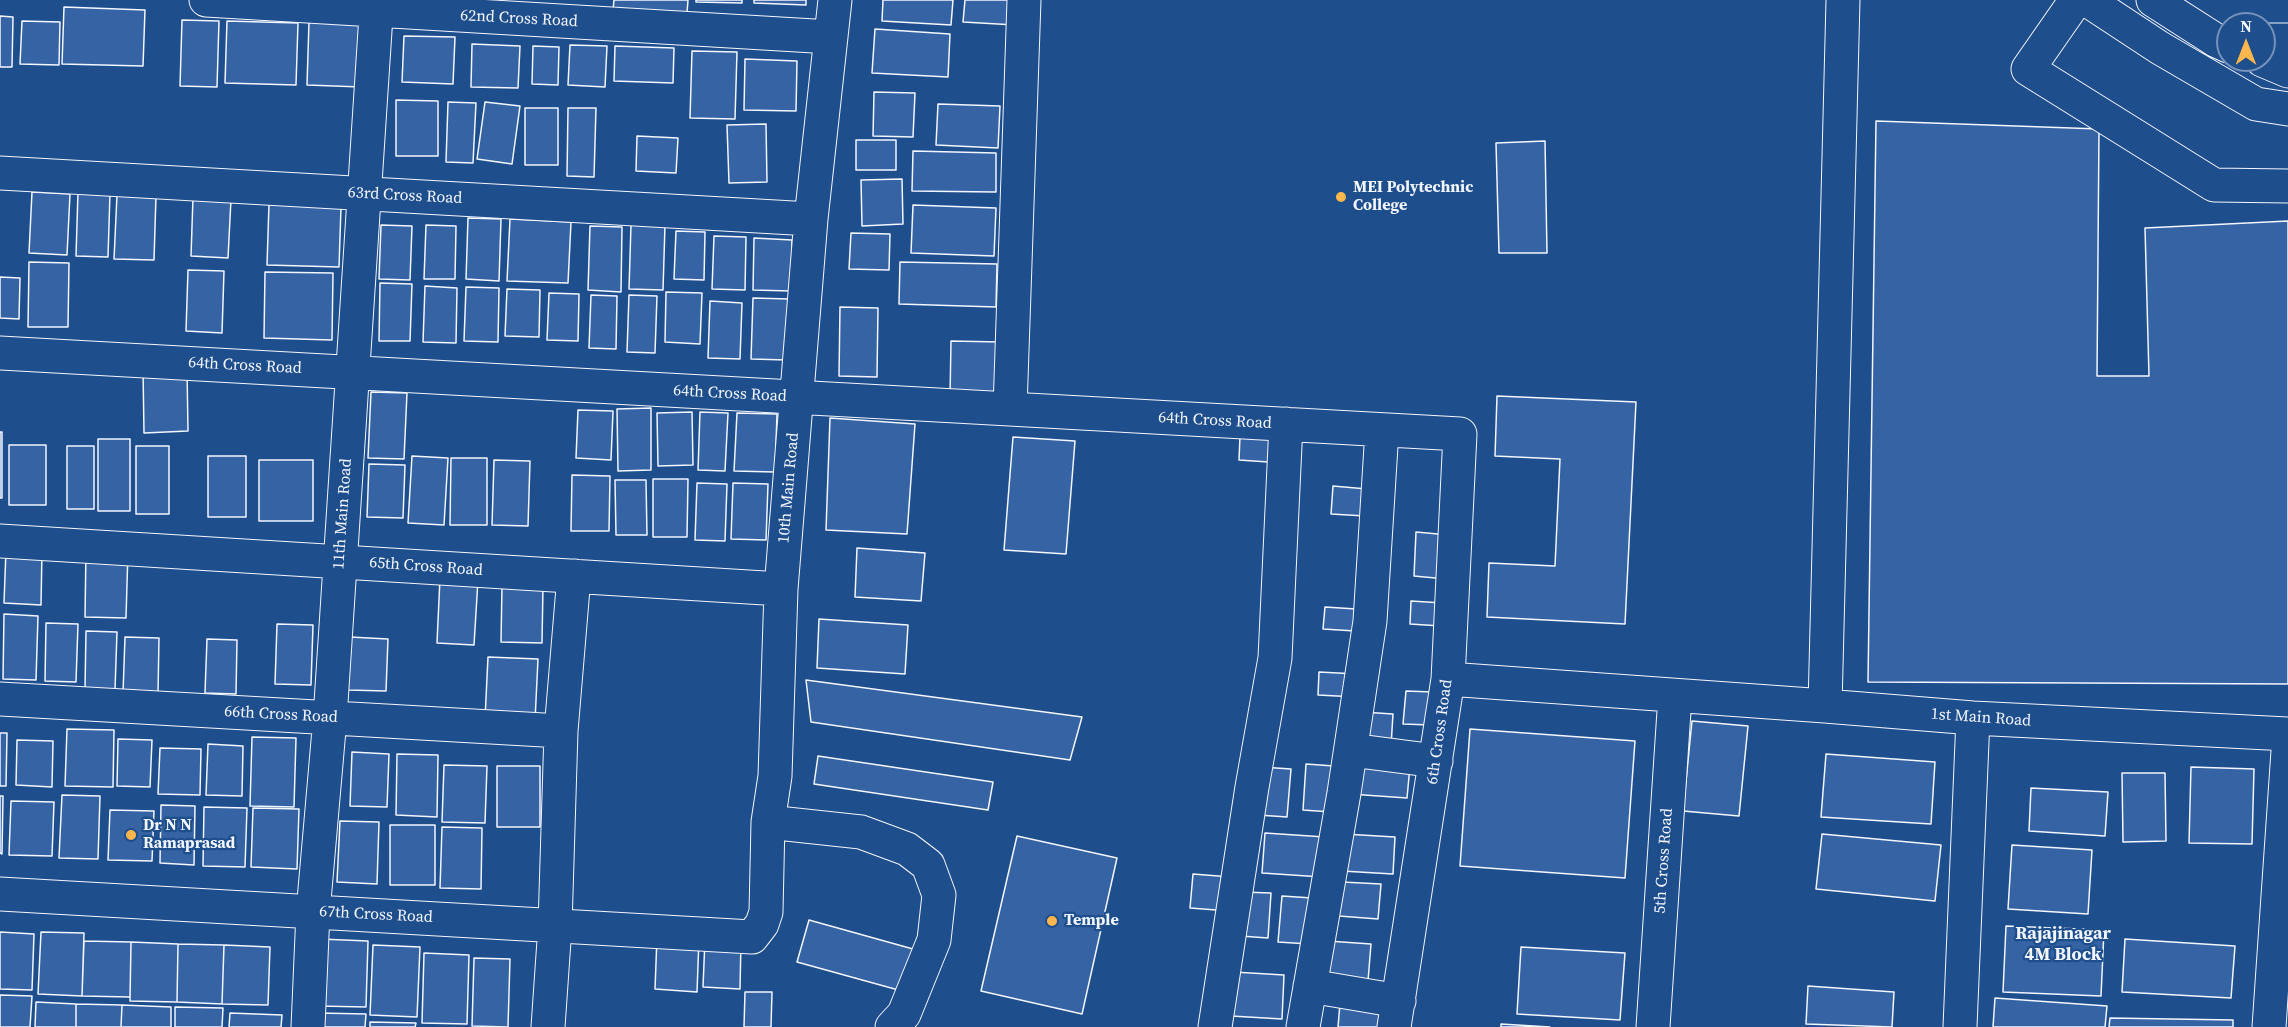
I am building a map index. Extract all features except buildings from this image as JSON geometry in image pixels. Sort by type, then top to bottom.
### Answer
[{"type":"street","name":"62nd Cross Road","points":[[206,0],[376,5],[831,38]]},
{"type":"street","name":"10th Main Road","points":[[752,937],[762,924],[766,912],[768,822],[775,776],[781,589],[811,219],[835,0]]},
{"type":"street","points":[[1010,409],[1024,0]]},
{"type":"street","points":[[1825,706],[1843,0]]},
{"type":"street","points":[[2076,0],[2028,69],[2214,185],[2288,186]]},
{"type":"street","points":[[2087,0],[2160,48],[2256,104],[2288,109]]},
{"type":"street","points":[[2153,0],[2216,38]]},
{"type":"street","name":"11th Main Road","points":[[308,1027],[313,912],[330,718],[376,5]]},
{"type":"street","name":"63rd Cross Road","points":[[0,173],[811,219]]},
{"type":"street","name":"64th Cross Road","points":[[0,353],[1460,434]]},
{"type":"street","points":[[1215,1027],[1252,787],[1275,658],[1286,424]]},
{"type":"street","points":[[1304,1027],[1351,750],[1370,621],[1382,430]]},
{"type":"street","name":"6th Cross Road","points":[[1397,1014],[1448,679],[1460,434]]},
{"type":"street","name":"65th Cross Road","points":[[0,541],[781,589]]},
{"type":"street","points":[[548,1027],[555,926],[561,730],[574,576]]},
{"type":"street","name":"1st Main Road","points":[[1448,679],[1973,718],[2288,734]]},
{"type":"street","name":"5th Cross Road","points":[[1653,1027],[1675,696]]},
{"type":"street","name":"66th Cross Road","points":[[0,699],[561,730]]},
{"type":"street","points":[[1960,1027],[1973,718]]},
{"type":"street","points":[[1351,750],[1436,760]]},
{"type":"street","points":[[2269,1027],[2288,751]]},
{"type":"street","points":[[768,822],[861,832],[907,849],[928,865],[939,895],[934,940],[904,1014],[892,1027]]},
{"type":"street","name":"67th Cross Road","points":[[0,894],[752,937]]},
{"type":"street","points":[[1310,986],[1397,1014]]},
{"type":"place","name":"MEI Polytechnic College","points":[[1341,197]]},
{"type":"place","name":"Dr N N Ramaprasad","points":[[131,835]]},
{"type":"place","name":"Temple","points":[[1052,921]]},
{"type":"district","name":"Rajajinagar 4M Block","points":[[2063,944]]}]
